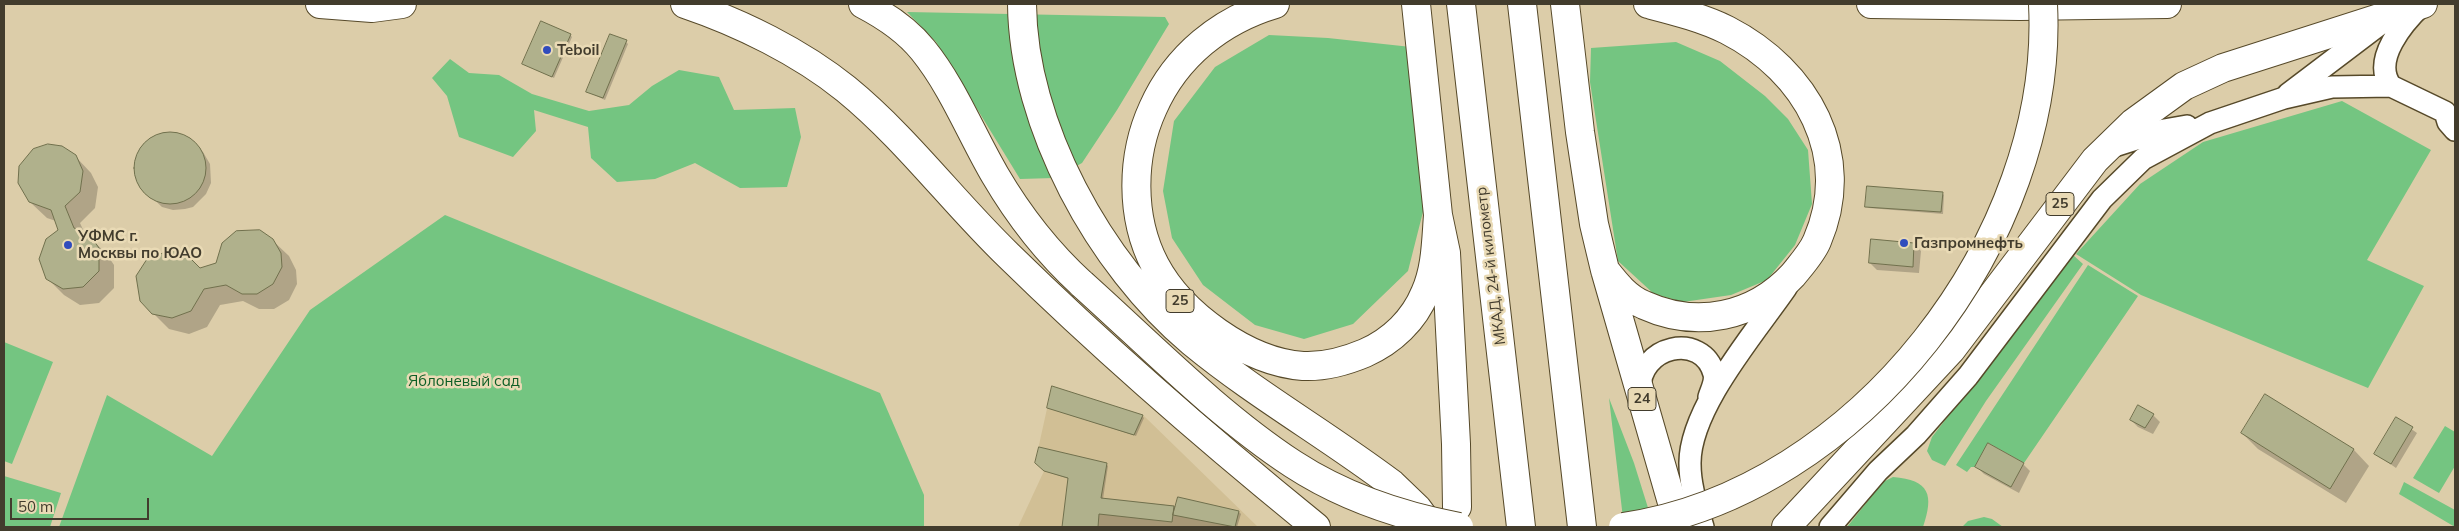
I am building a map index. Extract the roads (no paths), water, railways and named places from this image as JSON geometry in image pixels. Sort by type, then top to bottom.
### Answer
[{"type":"main road","points":[[320,4],[372,8],[402,4]]},
{"type":"main road","points":[[685,4],[777,45],[846,89],[889,129],[1006,254],[1057,302],[1184,417],[1316,527]]},
{"type":"main road","points":[[863,4],[902,28],[923,50],[940,76],[1014,206],[1060,264],[1230,416],[1294,465],[1337,488],[1379,506],[1429,522],[1458,517],[1446,253],[1438,215],[1416,4]]},
{"type":"main road","points":[[1022,4],[1031,76],[1051,142],[1078,202],[1114,260],[1153,304],[1191,341],[1392,484],[1417,508],[1431,527]]},
{"type":"main road","name":"25","points":[[1275,4],[1249,12],[1213,33],[1182,60],[1162,87],[1147,120],[1137,155],[1136,193],[1142,231],[1155,265],[1180,300],[1212,329],[1243,348],[1272,359],[1303,366],[1344,362],[1378,347],[1408,322],[1425,293],[1435,260],[1438,215]]},
{"type":"main road","name":"МКАД, 24-й километр","points":[[1461,4],[1521,527]]},
{"type":"main road","points":[[1522,4],[1582,527]]},
{"type":"main road","points":[[1565,4],[1580,132],[1594,224],[1605,270],[1622,291],[1642,305],[1689,318],[1713,317],[1737,312],[1760,302],[1782,287],[1802,265],[1816,243],[1827,213],[1831,187],[1827,147],[1814,114],[1799,89],[1775,63],[1749,43],[1726,30],[1648,4]]},
{"type":"main road","points":[[1871,4],[2020,6],[2167,4]]},
{"type":"main road","points":[[1623,527],[1641,525],[1713,503],[1762,480],[1811,450],[1859,411],[1905,364],[1934,330],[1964,287],[1991,240],[2011,192],[2027,144],[2037,95],[2044,28],[2043,4]]},
{"type":"main road","name":"25","points":[[1786,527],[1951,350],[2066,196],[2105,148],[2155,105],[2184,86],[2222,68],[2415,6]]},
{"type":"main road","name":"24","points":[[1605,270],[1679,527]]},
{"type":"street","points":[[2390,86],[2385,79],[2384,68],[2389,51],[2415,6]]},
{"type":"street","points":[[2284,98],[2415,6]]},
{"type":"street","points":[[1830,527],[1878,471],[1916,435],[1968,376],[2102,199],[2143,159],[2210,123],[2284,98],[2332,86],[2390,86],[2452,116]]},
{"type":"street","points":[[2105,148],[2164,130],[2210,123]]},
{"type":"street","points":[[1703,527],[1693,492],[1689,462],[1696,426],[1707,403],[1802,265]]},
{"type":"street","points":[[1640,392],[1641,377],[1650,360],[1667,350],[1686,349],[1704,358],[1714,375],[1707,403]]},
{"type":"place","name":"Teboil","points":[[547,50]]},
{"type":"place","name":"Газпромнефть","points":[[1904,243]]},
{"type":"place","name":"УФМС г. Москвы по ЮАО","points":[[68,245]]},
{"type":"park label","name":"Яблоневый сад","points":[[464,381]]}]
